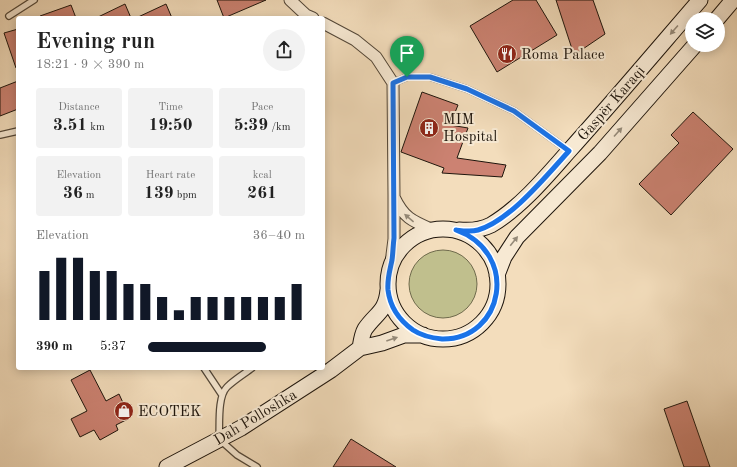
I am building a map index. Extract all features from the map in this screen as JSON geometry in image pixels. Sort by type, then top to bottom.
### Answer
[{"type":"main road","name":"Gaspër Karaqi","points":[[456,230],[477,230],[492,224],[520,203],[569,151],[700,0]]},
{"type":"main road","points":[[723,12],[733,0]]},
{"type":"main road","name":"Gaspër Karaqi","points":[[497,275],[504,257],[517,237],[600,153],[689,52]]},
{"type":"main road","points":[[360,348],[364,330],[380,314],[383,308],[388,289],[391,263],[407,242],[416,236],[433,230],[446,229],[456,230],[466,234],[483,247],[492,260],[497,275],[496,298],[486,318],[469,332],[448,339],[426,336],[412,329],[394,310],[388,289]]},
{"type":"main road","name":"Dah Polloshka","points":[[167,467],[240,428],[360,348],[382,343],[408,334],[426,336]]},
{"type":"street","points":[[290,0],[305,16]]},
{"type":"street","points":[[325,24],[355,40],[376,57],[393,83],[394,238],[391,263]]},
{"type":"street","points":[[394,196],[400,208],[408,218],[415,223],[433,230]]},
{"type":"lane","points":[[8,16],[34,0]]},
{"type":"lane","points":[[393,83],[407,77],[430,77],[467,89],[514,111],[569,151]]},
{"type":"lane","points":[[0,135],[16,131]]},
{"type":"lane","points":[[205,370],[222,395]]},
{"type":"lane","points":[[249,370],[226,388],[222,395],[219,439],[237,455],[257,467]]},
{"type":"shaded area","points":[[443,250],[456,253],[467,260],[474,271],[477,284],[474,297],[467,308],[456,315],[443,318],[430,315],[419,308],[412,297],[409,284],[412,271],[419,260],[430,253]]},
{"type":"building","points":[[217,0],[266,0],[229,16],[223,16]]},
{"type":"building","name":"Roma Palace","points":[[513,0],[536,0],[557,35],[497,72],[470,26]]},
{"type":"building","points":[[556,0],[593,0],[605,34],[574,55]]},
{"type":"building","points":[[125,4],[130,16],[100,16]]},
{"type":"building","points":[[166,4],[171,16],[140,16]]},
{"type":"building","points":[[71,5],[75,16],[40,16]]},
{"type":"building","points":[[16,30],[16,68],[4,33]]},
{"type":"building","points":[[16,82],[16,110],[0,116],[0,88]]},
{"type":"building","name":"MIM Hospital","points":[[422,92],[458,105],[450,125],[468,128],[457,158],[506,165],[502,177],[442,173],[444,168],[401,152]]},
{"type":"building","points":[[693,112],[733,149],[671,215],[639,184],[679,143],[671,135]]},
{"type":"building","points":[[90,370],[106,401],[119,394],[130,418],[116,425],[118,430],[100,440],[94,430],[80,437],[71,419],[87,411],[71,380]]},
{"type":"building","points":[[687,401],[710,467],[684,467],[664,409]]},
{"type":"building","points":[[351,439],[396,467],[333,467]]},
{"type":"place","name":"Roma Palace","points":[[507,54]]},
{"type":"place","name":"MIM Hospital","points":[[429,128]]},
{"type":"place","name":"ECOTEK","points":[[124,411]]},
{"type":"route","points":[[407,77],[430,77],[467,89],[514,111],[569,151],[520,203],[503,217],[485,228],[468,231],[456,230],[476,240],[490,255],[497,275],[497,287],[496,298],[486,318],[469,332],[448,339],[426,336],[407,326],[394,310],[388,289],[394,238],[393,83],[407,77]]}]
